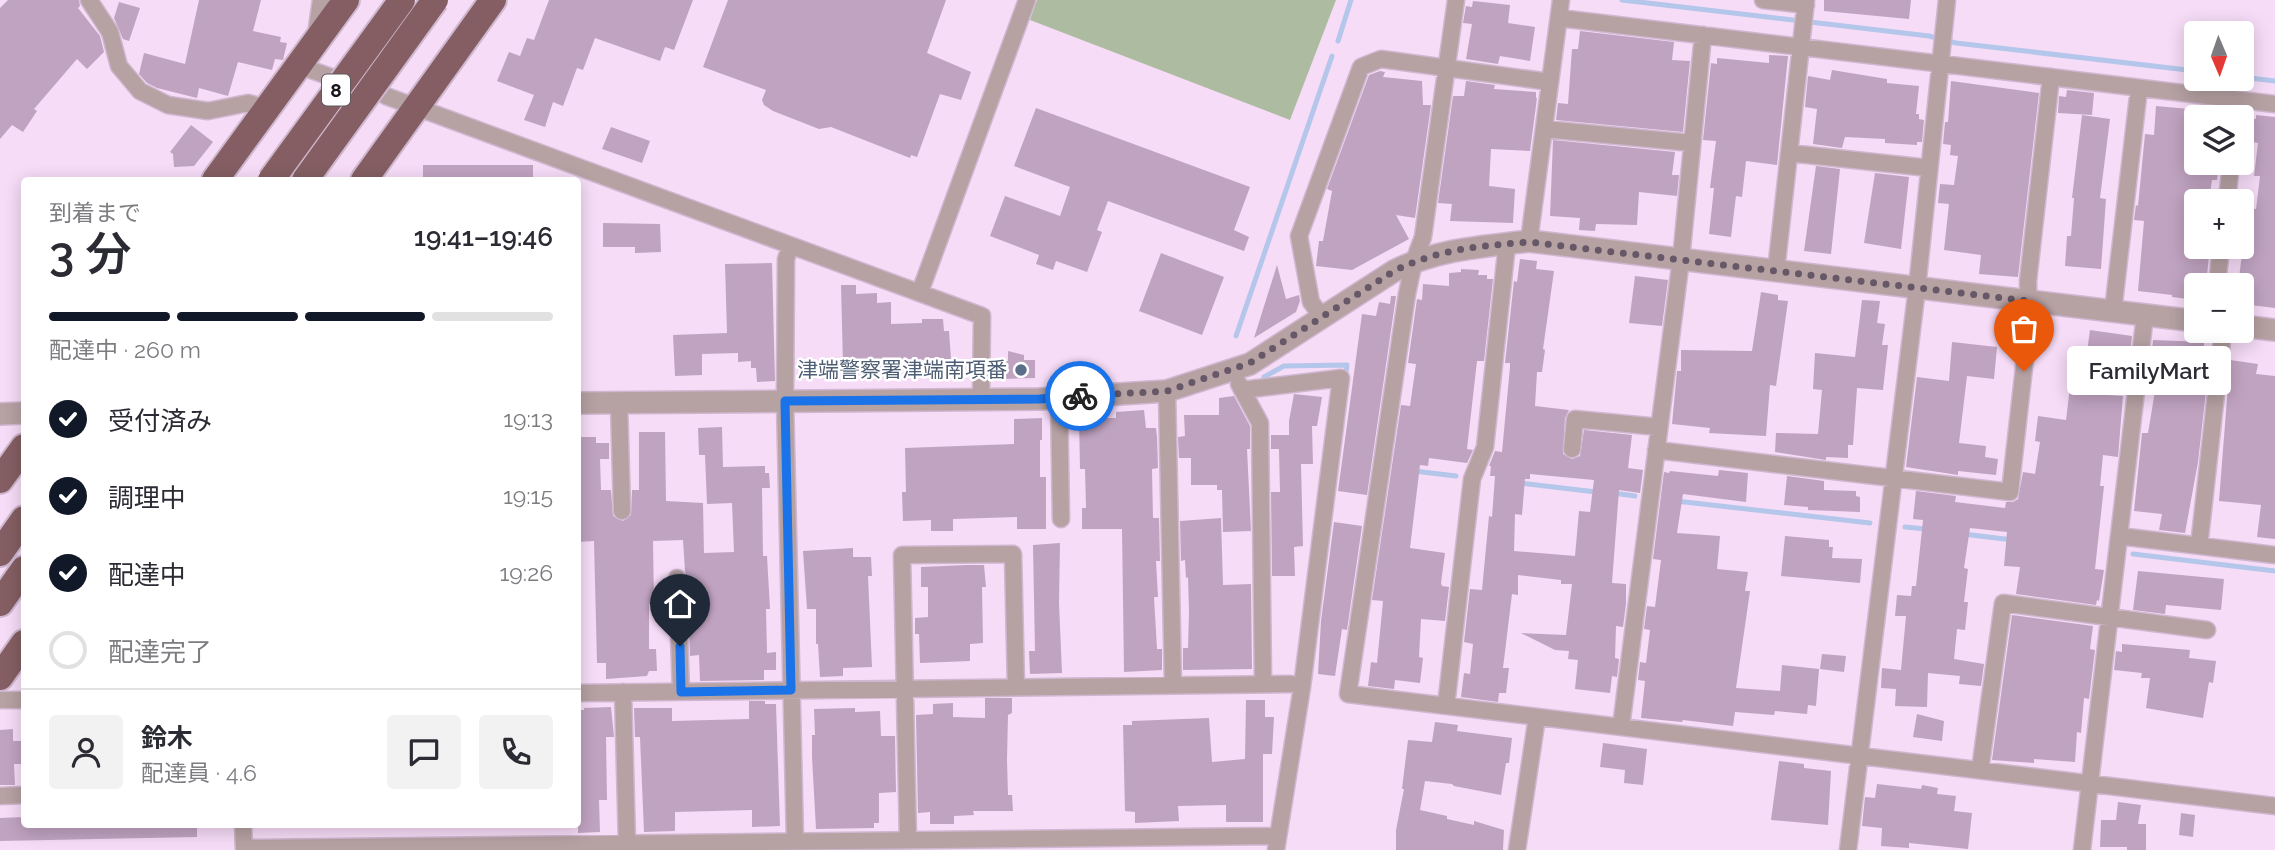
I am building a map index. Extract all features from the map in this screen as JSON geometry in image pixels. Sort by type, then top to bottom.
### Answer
[{"type":"highway","points":[[217,177],[346,0]]},
{"type":"highway","name":"8","points":[[273,177],[402,0]]},
{"type":"highway","name":"8","points":[[307,177],[435,0]]},
{"type":"highway","points":[[366,177],[493,0]]},
{"type":"highway","points":[[0,480],[21,451]]},
{"type":"highway","points":[[0,553],[21,523]]},
{"type":"highway","points":[[0,603],[21,573]]},
{"type":"highway","points":[[0,677],[21,647]]},
{"type":"street","points":[[89,0],[110,32],[120,66],[140,91],[168,105],[208,111],[248,103],[266,108]]},
{"type":"street","points":[[315,41],[321,0]]},
{"type":"street","points":[[920,292],[1027,0]]},
{"type":"street","points":[[1456,0],[1423,237],[1414,261],[1348,694],[2275,806]]},
{"type":"street","points":[[1763,0],[1806,6],[1776,271]]},
{"type":"street","points":[[1848,850],[1917,288],[1947,0]]},
{"type":"street","points":[[1529,242],[1560,9],[1703,35],[1801,43],[2275,104]]},
{"type":"street","points":[[1621,727],[1681,260],[1703,35]]},
{"type":"street","points":[[1322,317],[1311,302],[1299,236],[1361,67],[1381,58],[1550,82]]},
{"type":"street","points":[[297,65],[331,77]]},
{"type":"street","points":[[1656,450],[2010,492],[2029,323],[2028,281],[2051,77]]},
{"type":"street","points":[[2113,311],[2139,88]]},
{"type":"street","points":[[386,96],[982,316],[981,399]]},
{"type":"street","points":[[2238,105],[2239,100]]},
{"type":"street","points":[[1544,129],[1692,143]]},
{"type":"street","points":[[1789,152],[1929,168]]},
{"type":"street","points":[[581,403],[1059,398],[1167,391],[1250,363],[1414,261],[1448,250],[1529,242],[2184,320]]},
{"type":"street","points":[[1446,706],[1472,478],[1485,447],[1507,244]]},
{"type":"street","points":[[790,247],[786,259],[785,401],[795,841]]},
{"type":"street","points":[[2082,850],[2145,315]]},
{"type":"street","points":[[2254,327],[2275,330]]},
{"type":"street","points":[[2199,546],[2222,343]]},
{"type":"street","points":[[1233,370],[1260,423],[1263,684]]},
{"type":"street","points":[[243,828],[244,849],[908,840],[1277,843],[1302,687],[1341,378],[1242,390]]},
{"type":"street","points":[[1167,391],[1173,685]]},
{"type":"street","points":[[1059,398],[1061,519]]},
{"type":"street","points":[[620,403],[622,511]]},
{"type":"street","points":[[0,414],[21,414]]},
{"type":"street","points":[[1572,449],[1575,419],[1659,427]]},
{"type":"street","points":[[2119,536],[2275,555]]},
{"type":"street","points":[[908,840],[902,555],[1013,554],[1016,687]]},
{"type":"street","points":[[677,578],[681,692]]},
{"type":"street","points":[[1980,770],[2003,603],[2207,630]]},
{"type":"street","points":[[581,693],[1291,684]]},
{"type":"street","points":[[623,692],[627,844]]},
{"type":"street","points":[[0,700],[21,700]]},
{"type":"street","points":[[1517,850],[1537,717]]},
{"type":"street","points":[[0,796],[21,795]]},
{"type":"green space","points":[[1037,0],[1336,0],[1290,120],[1030,20]]},
{"type":"building","points":[[8,0],[79,0],[78,8],[100,36],[104,52],[87,69],[77,59],[34,109],[37,111],[23,132],[12,125],[0,139],[0,8]]},
{"type":"building","points":[[199,0],[261,0],[253,31],[281,37],[280,42],[287,43],[283,60],[275,59],[272,70],[238,62],[228,96],[199,88],[197,98],[147,83],[139,74],[144,53],[185,64]]},
{"type":"building","points":[[549,0],[693,0],[674,50],[665,47],[660,61],[595,38],[583,70],[577,68],[563,106],[553,102],[545,127],[524,120],[534,95],[497,81],[509,52],[520,56],[527,38],[534,40]]},
{"type":"building","points":[[728,0],[946,0],[927,53],[971,72],[961,100],[940,94],[917,157],[911,155],[910,158],[831,127],[819,129],[773,111],[764,105],[762,100],[766,90],[703,67]]},
{"type":"building","points":[[1824,0],[1911,0],[1909,19],[1824,11]]},
{"type":"building","points":[[1473,1],[1510,5],[1508,23],[1535,27],[1530,61],[1500,56],[1498,64],[1466,59],[1472,24],[1463,23],[1466,6],[1472,7]]},
{"type":"building","points":[[119,2],[140,8],[129,41],[123,39],[114,18]]},
{"type":"building","points":[[1580,31],[1674,42],[1672,60],[1690,61],[1683,132],[1556,120],[1558,103],[1568,104],[1572,49],[1578,49]]},
{"type":"building","points":[[1769,55],[1788,56],[1777,165],[1746,161],[1742,197],[1736,196],[1731,237],[1709,234],[1714,188],[1710,188],[1716,141],[1703,140],[1711,63],[1717,64],[1717,58],[1769,63]]},
{"type":"building","points":[[1832,70],[1887,79],[1887,83],[1919,86],[1916,114],[1919,114],[1919,119],[1924,120],[1922,142],[1917,142],[1917,145],[1885,143],[1885,139],[1845,137],[1842,148],[1813,144],[1817,109],[1805,107],[1808,76],[1830,80]]},
{"type":"building","points":[[1385,72],[1383,77],[1422,81],[1423,105],[1431,105],[1415,218],[1396,215],[1409,239],[1352,270],[1316,266],[1319,241],[1323,241],[1332,191],[1327,189],[1369,75]]},
{"type":"building","points":[[1466,81],[1495,85],[1494,89],[1536,92],[1530,151],[1491,149],[1489,186],[1515,189],[1513,223],[1450,221],[1452,204],[1438,203],[1453,96],[1464,96]]},
{"type":"building","points":[[1951,81],[2039,93],[2018,277],[1979,274],[1981,255],[1944,250],[1949,204],[1938,203],[1940,184],[1954,185],[1958,156],[1950,155],[1951,145],[1943,144],[1945,122],[1948,122]]},
{"type":"building","points":[[2067,90],[2094,93],[2092,115],[2058,113],[2059,96],[2066,97]]},
{"type":"building","points":[[2156,106],[2184,109],[2184,175],[2218,175],[2217,180],[2212,180],[2211,189],[2184,189],[2184,259],[2209,259],[2207,273],[2184,273],[2184,298],[2138,291],[2144,221],[2134,220],[2136,205],[2138,206],[2145,134],[2154,135]]},
{"type":"building","points":[[1036,108],[1250,187],[1234,230],[1249,237],[1244,251],[1108,201],[1097,230],[1102,232],[1087,272],[1056,261],[1053,270],[1036,264],[1039,255],[990,236],[1005,196],[1060,216],[1070,187],[1014,166]]},
{"type":"building","points":[[2082,115],[2110,119],[2100,198],[2106,199],[2101,269],[2065,266],[2067,236],[2071,236],[2072,198]]},
{"type":"building","points":[[2256,115],[2275,117],[2275,308],[2254,305],[2254,273],[2240,273],[2241,259],[2254,259],[2254,209],[2260,176],[2254,176],[2258,143],[2254,142]]},
{"type":"building","points":[[191,125],[213,142],[194,166],[174,167],[173,154],[170,152]]},
{"type":"building","points":[[611,127],[650,141],[642,163],[602,149]]},
{"type":"building","points":[[1553,140],[1675,152],[1672,175],[1679,175],[1677,196],[1639,192],[1637,225],[1596,224],[1595,231],[1579,230],[1580,218],[1550,216]]},
{"type":"building","points":[[423,165],[533,165],[533,177],[423,177]]},
{"type":"building","points":[[1816,166],[1840,169],[1831,254],[1804,251]]},
{"type":"building","points":[[1875,173],[1909,177],[1901,249],[1864,243]]},
{"type":"building","points":[[603,223],[660,224],[661,252],[635,253],[635,247],[603,247]]},
{"type":"building","points":[[1161,253],[1224,277],[1202,335],[1139,311]]},
{"type":"building","points":[[1520,259],[1537,261],[1536,269],[1554,271],[1542,372],[1537,372],[1535,406],[1569,410],[1565,418],[1563,454],[1572,459],[1580,456],[1584,430],[1632,435],[1628,468],[1643,470],[1640,493],[1619,490],[1612,583],[1626,584],[1626,604],[1623,627],[1616,626],[1615,658],[1619,659],[1617,677],[1612,676],[1610,693],[1575,689],[1578,660],[1568,659],[1569,651],[1555,650],[1521,633],[1566,635],[1572,584],[1561,584],[1561,580],[1518,575],[1518,595],[1512,594],[1503,668],[1509,668],[1506,693],[1499,693],[1498,702],[1461,697],[1464,673],[1470,674],[1473,644],[1464,642],[1470,589],[1482,590],[1489,516],[1492,517],[1495,476],[1490,476],[1489,466],[1495,451],[1502,452],[1510,367],[1510,363],[1505,363],[1514,281],[1517,282]],"holes":[[[1530,474],[1594,480],[1590,512],[1579,511],[1575,556],[1514,551],[1515,514],[1522,515],[1525,479],[1530,479]]]},
{"type":"building","points":[[772,263],[775,381],[757,382],[756,368],[751,368],[751,361],[738,362],[738,353],[702,354],[702,375],[675,376],[673,335],[727,333],[725,264]]},
{"type":"building","points":[[1277,265],[1286,299],[1299,295],[1300,301],[1296,312],[1254,338]]},
{"type":"building","points":[[1461,269],[1479,270],[1478,275],[1487,275],[1487,279],[1493,279],[1484,361],[1477,361],[1467,449],[1473,450],[1467,463],[1429,458],[1428,466],[1420,465],[1410,548],[1445,553],[1441,583],[1442,586],[1449,587],[1445,621],[1421,619],[1419,657],[1423,658],[1420,683],[1395,680],[1394,689],[1368,686],[1371,662],[1377,663],[1383,601],[1372,600],[1401,405],[1410,406],[1416,364],[1408,363],[1417,299],[1422,300],[1423,284],[1449,286],[1449,273],[1461,272]]},
{"type":"building","points":[[1635,276],[1668,280],[1662,326],[1629,323]]},
{"type":"building","points":[[841,285],[856,285],[856,294],[877,293],[877,303],[891,302],[891,324],[943,319],[944,331],[949,331],[951,359],[920,360],[920,364],[893,365],[893,376],[874,377],[874,364],[843,365]]},
{"type":"building","points":[[1761,292],[1778,295],[1778,300],[1788,301],[1776,386],[1770,385],[1766,436],[1709,433],[1710,428],[1672,424],[1677,371],[1681,371],[1681,350],[1752,351]]},
{"type":"building","points":[[1391,296],[1396,296],[1367,495],[1338,491],[1362,314],[1376,316],[1379,302],[1390,304]]},
{"type":"building","points":[[1862,300],[1880,301],[1877,323],[1885,324],[1882,345],[1888,345],[1883,390],[1857,388],[1853,445],[1848,445],[1848,458],[1826,457],[1826,460],[1775,452],[1776,433],[1818,434],[1822,390],[1813,389],[1815,353],[1855,357]]},
{"type":"building","points":[[2090,330],[2132,336],[2129,363],[2111,360],[2107,395],[2123,396],[2118,457],[2103,455],[2100,486],[2104,486],[2095,569],[2104,570],[2099,601],[2097,600],[2096,605],[2016,594],[2020,567],[2004,566],[2007,532],[1970,528],[1964,568],[1968,569],[1964,602],[1968,602],[1965,630],[1957,629],[1954,659],[1984,664],[1981,686],[1959,684],[1960,676],[1928,673],[1927,707],[1895,706],[1896,689],[1881,688],[1882,668],[1901,670],[1906,616],[1895,616],[1897,595],[1911,596],[1912,586],[1916,586],[1923,520],[1913,519],[1916,491],[1956,496],[1955,502],[2005,508],[2006,502],[2018,499],[2023,472],[2035,474],[2040,442],[2035,441],[2038,416],[2066,420],[2070,387],[2082,388]]},
{"type":"building","points":[[2153,340],[2204,343],[2204,355],[2210,356],[2198,462],[2185,533],[2159,530],[2162,514],[2134,511],[2142,433],[2148,433],[2155,391],[2148,390]]},
{"type":"building","points":[[1952,342],[1997,347],[1994,379],[1967,376],[1959,443],[1986,446],[1985,457],[1998,459],[1996,475],[1958,471],[1958,475],[1906,467],[1917,377],[1949,381]]},
{"type":"building","points":[[1008,351],[1024,355],[1024,360],[1035,360],[1035,378],[1004,379],[1004,361],[1008,361]]},
{"type":"building","points":[[2230,360],[2258,364],[2256,374],[2275,376],[2275,539],[2257,537],[2261,505],[2219,501]]},
{"type":"building","points":[[1294,394],[1322,397],[1317,426],[1312,426],[1313,464],[1301,464],[1303,546],[1294,547],[1295,576],[1272,576],[1271,492],[1280,492],[1279,449],[1271,449],[1271,435],[1289,435]]},
{"type":"building","points":[[1234,396],[1250,426],[1250,449],[1247,449],[1251,531],[1223,532],[1222,490],[1217,490],[1217,485],[1191,485],[1191,458],[1179,458],[1178,437],[1185,436],[1184,415],[1219,415],[1219,398]]},
{"type":"building","points":[[1144,410],[1146,428],[1156,428],[1157,437],[1158,468],[1152,469],[1153,518],[1159,518],[1160,561],[1156,561],[1158,597],[1154,597],[1157,649],[1162,649],[1162,670],[1124,672],[1122,529],[1082,529],[1082,508],[1086,508],[1085,469],[1080,469],[1079,418],[1116,418],[1116,412]]},
{"type":"building","points":[[1042,418],[1040,477],[1046,477],[1046,529],[1017,529],[1017,517],[953,519],[953,531],[931,531],[931,520],[903,521],[902,492],[906,492],[905,448],[1014,444],[1014,419]]},
{"type":"building","points":[[722,427],[723,467],[765,466],[765,473],[769,473],[770,488],[762,488],[763,556],[767,556],[770,609],[766,609],[767,653],[776,652],[776,670],[764,670],[764,680],[700,681],[699,655],[690,656],[683,540],[653,541],[654,604],[649,604],[649,649],[656,649],[657,671],[649,671],[647,676],[606,679],[606,663],[597,663],[594,541],[581,542],[581,437],[596,437],[596,443],[609,443],[609,459],[600,459],[601,490],[611,490],[613,516],[623,521],[631,515],[632,490],[639,490],[639,432],[665,432],[666,501],[703,503],[704,553],[734,552],[732,503],[707,504],[705,455],[699,455],[698,428]]},
{"type":"building","points":[[1719,470],[1748,473],[1746,502],[1683,494],[1677,533],[1720,536],[1717,569],[1748,572],[1745,591],[1750,591],[1736,688],[1780,691],[1782,665],[1819,669],[1816,706],[1808,705],[1807,714],[1775,711],[1774,715],[1735,712],[1733,726],[1641,718],[1645,681],[1638,680],[1640,662],[1646,663],[1650,630],[1644,629],[1647,606],[1655,607],[1661,560],[1653,559],[1664,472],[1718,476]]},
{"type":"building","points":[[1787,476],[1824,481],[1824,490],[1856,491],[1856,496],[1860,497],[1860,512],[1808,510],[1808,507],[1784,505]]},
{"type":"building","points":[[1221,518],[1223,585],[1251,584],[1252,669],[1183,670],[1183,648],[1188,648],[1189,612],[1188,577],[1186,578],[1185,560],[1181,561],[1180,521]]},
{"type":"building","points":[[1334,522],[1362,526],[1347,630],[1342,629],[1335,676],[1318,674],[1321,621]]},
{"type":"building","points":[[1785,536],[1829,540],[1829,547],[1833,547],[1832,558],[1862,559],[1860,583],[1781,576]]},
{"type":"building","points":[[1060,543],[1062,673],[1030,674],[1029,651],[1035,651],[1033,545]]},
{"type":"building","points":[[853,548],[853,557],[871,557],[872,576],[868,576],[872,667],[843,668],[843,676],[820,677],[816,609],[807,609],[803,551]]},
{"type":"building","points":[[984,565],[986,587],[982,587],[983,643],[970,644],[970,661],[920,663],[919,634],[915,634],[915,618],[928,617],[928,587],[921,587],[921,567]]},
{"type":"building","points":[[2138,571],[2224,579],[2221,610],[2166,605],[2165,614],[2133,610]]},
{"type":"building","points":[[2012,615],[2093,626],[2090,649],[2095,650],[2089,699],[2084,698],[2081,733],[2077,732],[2075,762],[1992,760]]},
{"type":"building","points":[[2122,644],[2190,650],[2189,658],[2216,661],[2213,683],[2209,682],[2203,718],[2146,708],[2150,678],[2141,678],[2142,673],[2114,670],[2116,651],[2122,652]]},
{"type":"building","points":[[1822,654],[1846,656],[1844,672],[1820,669]]},
{"type":"building","points":[[985,698],[1012,698],[1012,713],[1008,715],[1007,760],[1008,795],[1012,795],[1013,811],[973,811],[974,815],[954,816],[954,824],[930,824],[930,812],[918,813],[916,715],[933,714],[933,704],[953,703],[953,717],[985,718]]},
{"type":"building","points":[[1246,700],[1265,700],[1265,717],[1274,717],[1272,754],[1263,754],[1263,822],[1226,822],[1226,805],[1178,806],[1179,821],[1135,823],[1135,812],[1125,811],[1123,725],[1132,725],[1132,721],[1209,718],[1212,762],[1245,759]]},
{"type":"building","points":[[749,701],[776,704],[780,826],[752,827],[752,810],[675,812],[675,831],[644,832],[640,737],[635,737],[634,708],[672,708],[672,721],[749,719]]},
{"type":"building","points":[[611,707],[614,737],[606,737],[607,800],[599,800],[600,832],[578,833],[578,828],[581,828],[581,710]]},
{"type":"building","points":[[855,708],[855,712],[880,711],[881,736],[895,736],[896,792],[879,793],[879,823],[874,823],[874,828],[816,829],[812,757],[814,709]]},
{"type":"building","points":[[1917,714],[1944,721],[1942,741],[1913,737]]},
{"type":"building","points":[[1435,722],[1458,725],[1457,731],[1512,738],[1501,795],[1425,781],[1420,810],[1447,816],[1447,819],[1474,825],[1474,821],[1504,830],[1503,850],[1396,850],[1396,830],[1404,789],[1408,740],[1432,742]]},
{"type":"building","points":[[13,729],[13,741],[21,741],[21,764],[14,764],[15,785],[0,785],[0,730]]},
{"type":"building","points":[[1603,743],[1647,749],[1643,785],[1624,783],[1625,770],[1600,767]]},
{"type":"building","points":[[1779,761],[1804,764],[1804,768],[1831,771],[1828,825],[1771,820]]},
{"type":"building","points":[[1877,784],[1921,789],[1922,785],[1938,788],[1937,794],[1956,796],[1954,811],[1972,813],[1968,849],[1909,843],[1909,848],[1881,846],[1882,828],[1862,826],[1865,797],[1875,798]]},
{"type":"building","points":[[2118,802],[2141,805],[2138,824],[2146,824],[2146,850],[2100,847],[2101,820],[2116,820]]},
{"type":"building","points":[[2181,813],[2195,815],[2193,837],[2179,835]]},
{"type":"building","points":[[21,817],[21,828],[197,828],[197,837],[0,841],[0,818]]},
{"type":"waterway","points":[[1338,41],[1351,0]]},
{"type":"waterway","points":[[1622,0],[2184,70]]},
{"type":"waterway","points":[[1236,336],[1332,56]]},
{"type":"waterway","points":[[2254,78],[2275,81]]},
{"type":"waterway","points":[[1264,377],[1284,366],[1347,365],[1345,379]]},
{"type":"waterway","points":[[1414,471],[1456,476]]},
{"type":"waterway","points":[[1519,483],[1596,492]]},
{"type":"waterway","points":[[1613,493],[1635,496]]},
{"type":"waterway","points":[[1676,501],[1870,523]]},
{"type":"waterway","points":[[1905,527],[1926,529]]},
{"type":"waterway","points":[[1963,534],[2013,540]]},
{"type":"waterway","points":[[2133,554],[2275,571]]},
{"type":"way so far","points":[[1080,396],[1167,391],[1233,370],[1250,363],[1414,261],[1448,250],[1529,242],[2029,301],[2024,371]]},
{"type":"place","name":"津端警察署津端南項番","points":[[1021,370]]},
{"type":"place","name":"FamilyMart","points":[[2024,371]]},
{"type":"route","points":[[680,646],[681,692],[791,690],[785,401],[1040,399],[1080,396]]}]
